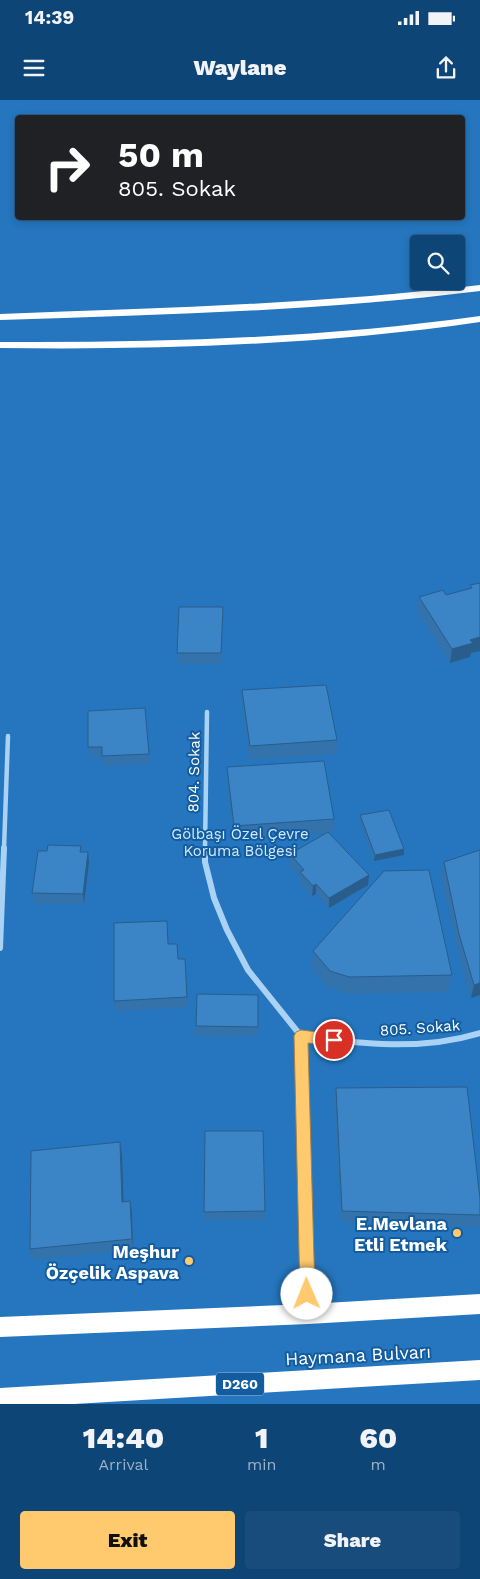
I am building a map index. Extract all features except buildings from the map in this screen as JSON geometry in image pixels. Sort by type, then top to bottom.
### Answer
[{"type":"highway","points":[[0,317],[253,308],[399,298],[480,288]]},
{"type":"highway","points":[[0,346],[90,346],[255,339],[409,329],[480,319]]},
{"type":"highway","points":[[0,1327],[308,1314],[480,1304]]},
{"type":"highway","name":"Haymana Bulvarı","points":[[0,1398],[480,1370]]},
{"type":"street","name":"804. Sokak","points":[[208,712],[205,862],[214,898],[227,930],[248,970],[301,1036]]},
{"type":"street","points":[[0,948],[8,736]]},
{"type":"street","name":"805. Sokak","points":[[301,1036],[366,1044],[420,1044],[469,1037],[480,1033]]},
{"type":"street","points":[[301,1036],[308,1314]]},
{"type":"green space","name":"Gölbaşı Özel Çevre Koruma Bölgesi","points":[[0,100],[480,100],[480,1404],[0,1404]]},
{"type":"place","name":"E.Mevlana Etli Etmek","points":[[457,1233]]},
{"type":"place","name":"Meşhur Özçelik Aspava","points":[[189,1261]]},
{"type":"route","points":[[307,1294],[301,1036],[334,1040]]}]
